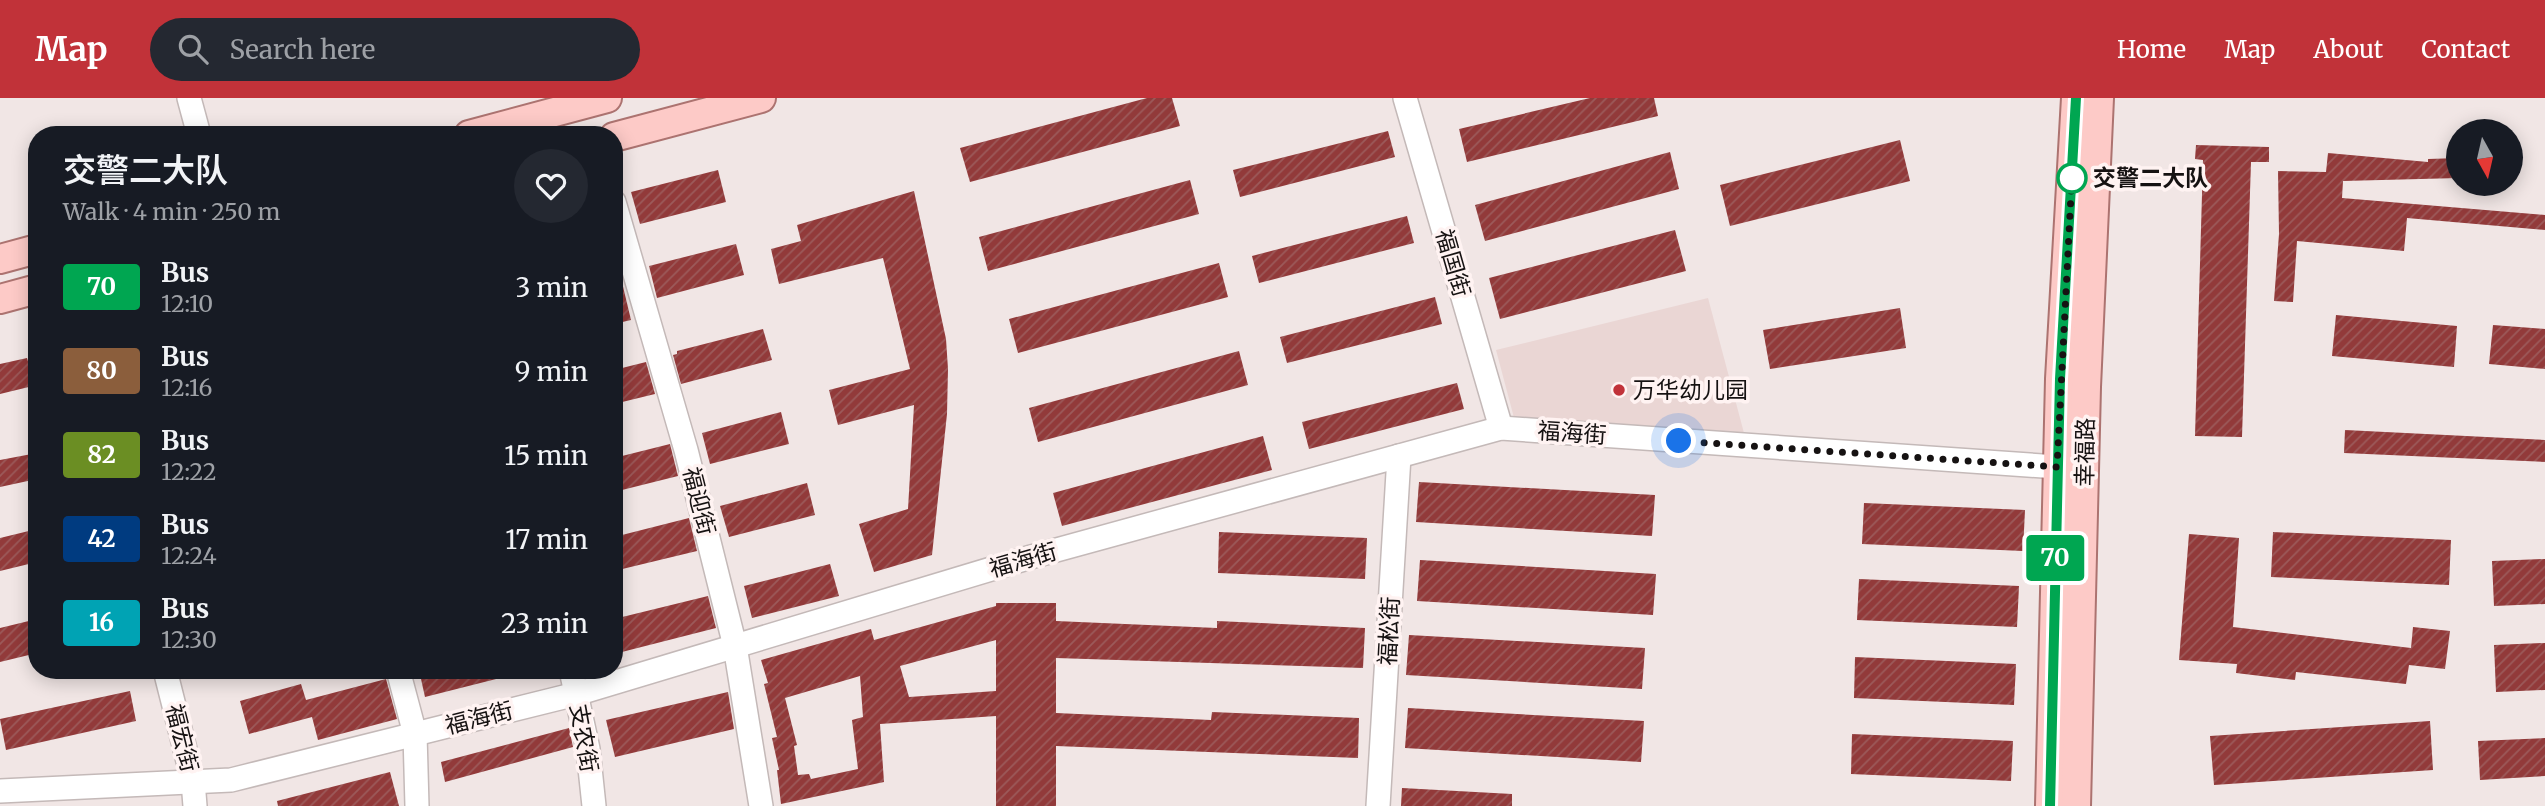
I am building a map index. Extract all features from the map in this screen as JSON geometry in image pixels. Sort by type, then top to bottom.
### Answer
[{"type":"main road","points":[[503,126],[607,98]]},
{"type":"main road","points":[[623,134],[761,98]]},
{"type":"main road","name":"幸福路","points":[[2050,806],[2057,467],[2076,98]]},
{"type":"main road","name":"幸福路","points":[[2076,806],[2086,387],[2099,98]]},
{"type":"main road","points":[[0,259],[28,251]]},
{"type":"main road","points":[[0,299],[28,291]]},
{"type":"street","points":[[189,98],[197,126]]},
{"type":"street","name":"福国街","points":[[1405,98],[1501,428]]},
{"type":"street","name":"福迎街","points":[[623,233],[686,450],[735,646],[761,806]]},
{"type":"street","name":"福海街","points":[[0,791],[231,780],[576,694],[1031,557],[1501,428],[2057,467]]},
{"type":"street","name":"福松街","points":[[1378,806],[1399,456]]},
{"type":"street","name":"福宏街","points":[[167,679],[193,781],[195,806]]},
{"type":"street","points":[[400,679],[415,734],[417,806]]},
{"type":"street","name":"支农街","points":[[573,679],[588,749],[594,806]]},
{"type":"shaded area","name":"万华幼儿园","points":[[1708,298],[1744,433],[1517,429],[1496,350]]},
{"type":"building","points":[[1147,98],[1172,98],[1180,126],[970,182],[960,148]]},
{"type":"building","points":[[1590,98],[1654,98],[1658,116],[1467,162],[1459,129]]},
{"type":"building","points":[[1388,131],[1395,157],[1240,197],[1233,170]]},
{"type":"building","points":[[1900,140],[1910,181],[1730,226],[1720,185]]},
{"type":"building","points":[[2196,145],[2269,147],[2269,162],[2251,162],[2242,437],[2195,436],[2203,160],[2195,159]]},
{"type":"building","points":[[1670,152],[1679,189],[1485,241],[1475,205]]},
{"type":"building","points":[[2328,153],[2428,162],[2428,159],[2446,158],[2446,178],[2343,181],[2342,198],[2545,215],[2545,230],[2407,218],[2404,251],[2297,241],[2293,302],[2274,301],[2279,234],[2278,171],[2326,172]]},
{"type":"building","points":[[718,170],[726,202],[640,224],[631,192]]},
{"type":"building","points":[[1190,180],[1199,214],[988,271],[979,237]]},
{"type":"building","points":[[914,191],[946,339],[947,414],[932,555],[874,572],[859,524],[908,509],[914,405],[838,425],[829,390],[910,369],[883,258],[779,284],[771,249],[801,241],[797,225]]},
{"type":"building","points":[[1407,216],[1414,243],[1259,283],[1252,256]]},
{"type":"building","points":[[1675,230],[1686,271],[1500,319],[1489,278]]},
{"type":"building","points":[[736,244],[744,275],[657,298],[649,266]]},
{"type":"building","points":[[1219,263],[1228,297],[1018,353],[1009,319]]},
{"type":"building","points":[[623,287],[631,320],[623,322]]},
{"type":"building","points":[[1435,297],[1442,324],[1287,363],[1280,337]]},
{"type":"building","points":[[1900,308],[1906,348],[1770,369],[1763,330]]},
{"type":"building","points":[[2336,315],[2457,326],[2454,367],[2332,356]]},
{"type":"building","points":[[2493,325],[2545,329],[2545,369],[2489,364]]},
{"type":"building","points":[[763,329],[772,360],[681,384],[673,355],[677,354],[677,351]]},
{"type":"building","points":[[1239,351],[1248,385],[1038,442],[1029,408]]},
{"type":"building","points":[[27,358],[28,387],[0,394],[0,364]]},
{"type":"building","points":[[646,362],[655,394],[623,402],[623,368]]},
{"type":"building","points":[[1457,383],[1464,409],[1309,449],[1302,422]]},
{"type":"building","points":[[781,412],[789,444],[710,464],[702,433]]},
{"type":"building","points":[[2345,430],[2545,440],[2545,462],[2344,453]]},
{"type":"building","points":[[1263,436],[1272,470],[1062,526],[1053,493]]},
{"type":"building","points":[[670,444],[678,476],[623,490],[623,456]]},
{"type":"building","points":[[28,455],[28,481],[0,487],[0,460]]},
{"type":"building","points":[[1419,482],[1655,495],[1652,536],[1416,522]]},
{"type":"building","points":[[807,483],[815,515],[729,537],[720,506]]},
{"type":"building","points":[[1864,503],[2025,510],[2023,551],[1862,544]]},
{"type":"building","points":[[689,518],[697,551],[623,569],[623,535]]},
{"type":"building","points":[[28,531],[28,564],[0,571],[0,538]]},
{"type":"building","points":[[1219,532],[1367,538],[1365,579],[1218,573]]},
{"type":"building","points":[[2273,532],[2451,540],[2449,585],[2271,577]]},
{"type":"building","points":[[2189,534],[2239,538],[2233,627],[2411,648],[2413,627],[2450,631],[2445,669],[2409,665],[2406,684],[2296,672],[2295,680],[2236,673],[2237,664],[2179,660]]},
{"type":"building","points":[[2545,559],[2545,604],[2494,606],[2492,561]]},
{"type":"building","points":[[1420,560],[1656,574],[1653,615],[1417,601]]},
{"type":"building","points":[[830,564],[839,596],[752,618],[744,586]]},
{"type":"building","points":[[1859,579],[2019,586],[2017,627],[1857,620]]},
{"type":"building","points":[[708,596],[716,628],[623,652],[623,617]]},
{"type":"building","points":[[996,603],[1056,603],[1056,621],[1217,628],[1217,621],[1365,628],[1363,668],[1056,658],[1056,713],[1211,720],[1212,712],[1359,718],[1358,758],[1056,746],[1056,806],[996,806],[996,716],[880,724],[884,782],[781,804],[779,770],[772,738],[777,737],[764,684],[768,683],[761,660],[871,629],[874,640],[996,606]],"holes":[[[996,640],[996,691],[909,697],[900,666]],[[860,676],[863,717],[852,720],[858,769],[811,779],[809,774],[798,775],[794,746],[797,745],[785,698]]]},
{"type":"building","points":[[28,621],[28,655],[0,662],[0,628]]},
{"type":"building","points":[[1409,635],[1645,648],[1642,689],[1406,675]]},
{"type":"building","points":[[2545,643],[2545,690],[2496,692],[2494,645]]},
{"type":"building","points":[[1855,657],[2016,664],[2014,705],[1854,698]]},
{"type":"building","points":[[386,679],[397,719],[318,740],[312,717],[249,734],[240,701],[301,684],[306,700]]},
{"type":"building","points":[[421,679],[496,679],[425,697]]},
{"type":"building","points":[[130,691],[136,721],[6,750],[0,719]]},
{"type":"building","points":[[728,692],[734,729],[615,757],[606,720]]},
{"type":"building","points":[[1408,708],[1644,721],[1641,762],[1405,748]]},
{"type":"building","points":[[2430,721],[2433,770],[2214,785],[2210,736]]},
{"type":"building","points":[[569,728],[573,747],[445,782],[441,762]]},
{"type":"building","points":[[1852,734],[2013,741],[2011,781],[1851,774]]},
{"type":"building","points":[[2545,738],[2545,776],[2480,780],[2478,741]]},
{"type":"building","points":[[390,772],[399,806],[278,806],[277,801]]},
{"type":"building","points":[[1402,788],[1512,794],[1512,806],[1401,806]]},
{"type":"bus line","name":"70","points":[[2050,806],[2060,379],[2076,98]]},
{"type":"place","name":"交警二大队","points":[[2072,178]]},
{"type":"place","name":"万华幼儿园","points":[[1619,390]]},
{"type":"route","points":[[1679,441],[2057,467],[2072,175],[2072,178]]}]
